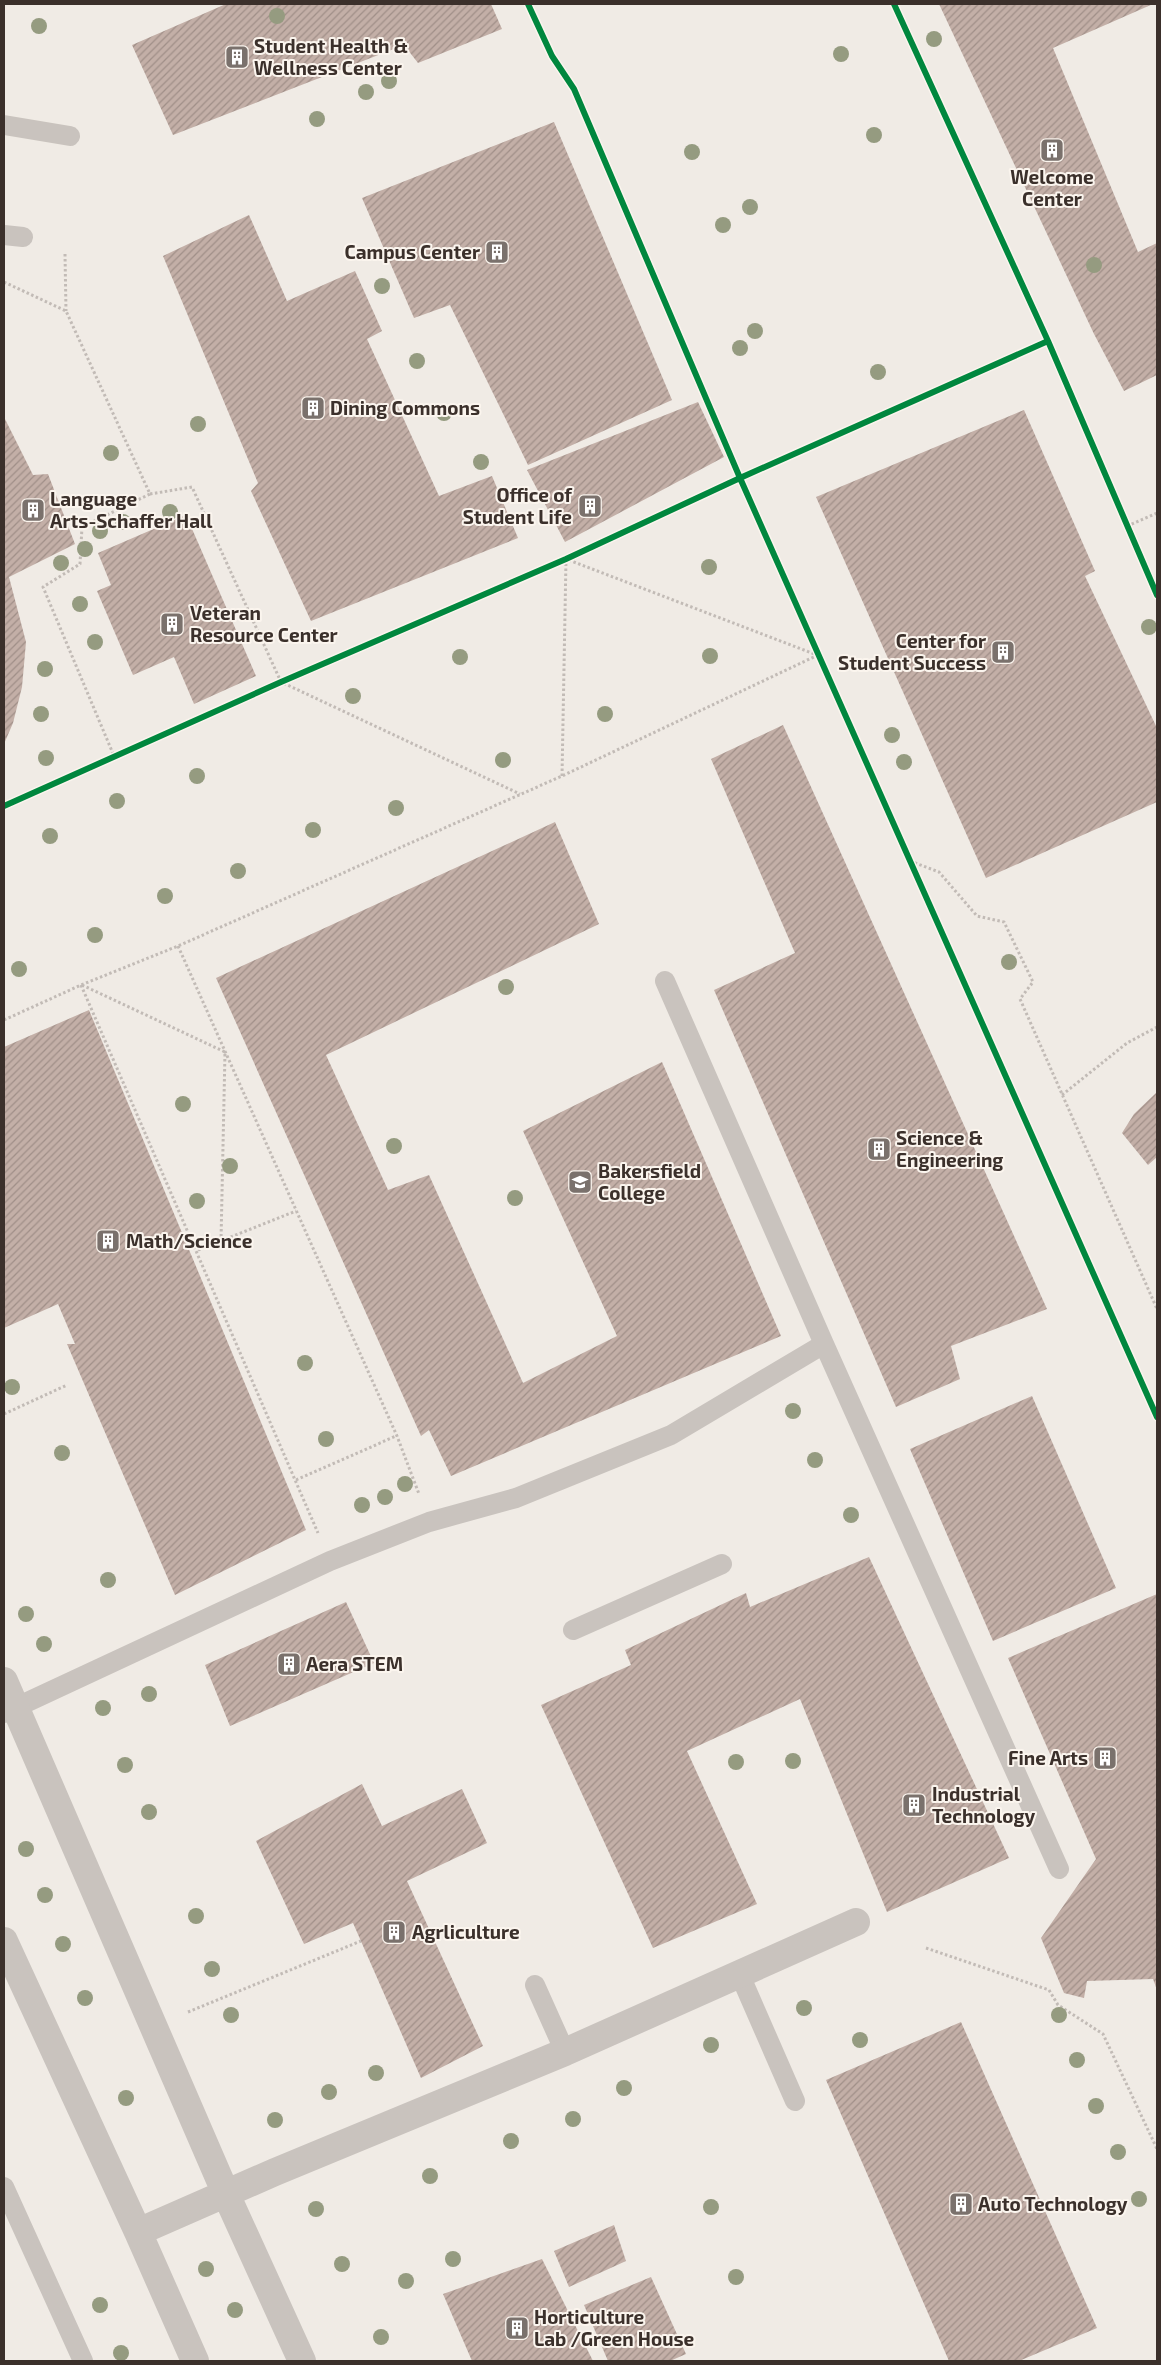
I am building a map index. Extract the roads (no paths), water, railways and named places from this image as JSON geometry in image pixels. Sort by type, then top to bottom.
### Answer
[{"type":"street","points":[[4,1681],[10,1711],[302,2361]]},
{"type":"street","points":[[138,2232],[275,2172],[565,2052],[856,1922]]},
{"type":"street","points":[[7,1957],[138,2232],[195,2361]]},
{"type":"lane","points":[[4,125],[70,136]]},
{"type":"lane","points":[[665,981],[824,1344],[1059,1869]]},
{"type":"lane","points":[[10,1711],[330,1561],[430,1522],[516,1498],[671,1435],[824,1344]]},
{"type":"lane","points":[[573,1630],[722,1564]]},
{"type":"lane","points":[[740,1975],[795,2101]]},
{"type":"lane","points":[[535,1985],[565,2052]]},
{"type":"lane","points":[[4,2187],[83,2361]]},
{"type":"place","name":"Student Health & Wellness Center","points":[[237,57]]},
{"type":"place","name":"Welcome Center","points":[[1052,150]]},
{"type":"place","name":"Campus Center","points":[[497,252]]},
{"type":"place","name":"Dining Commons","points":[[313,408]]},
{"type":"place","name":"Office of Student Life","points":[[590,506]]},
{"type":"place","name":"Language Arts-Schaffer Hall","points":[[33,510]]},
{"type":"place","name":"Veteran Resource Center","points":[[172,624]]},
{"type":"place","name":"Center for Student Success","points":[[1003,652]]},
{"type":"place","name":"Science & Engineering","points":[[879,1149]]},
{"type":"place","name":"Bakersfield College","points":[[580,1182]]},
{"type":"place","name":"Math/Science","points":[[108,1241]]},
{"type":"place","name":"Aera STEM","points":[[289,1664]]},
{"type":"place","name":"Fine Arts","points":[[1105,1758]]},
{"type":"place","name":"Industrial Technology","points":[[914,1805]]},
{"type":"place","name":"Agrliculture","points":[[394,1932]]},
{"type":"place","name":"Auto Technology","points":[[961,2204]]},
{"type":"place","name":"Horticulture Lab /Green House","points":[[517,2328]]}]
